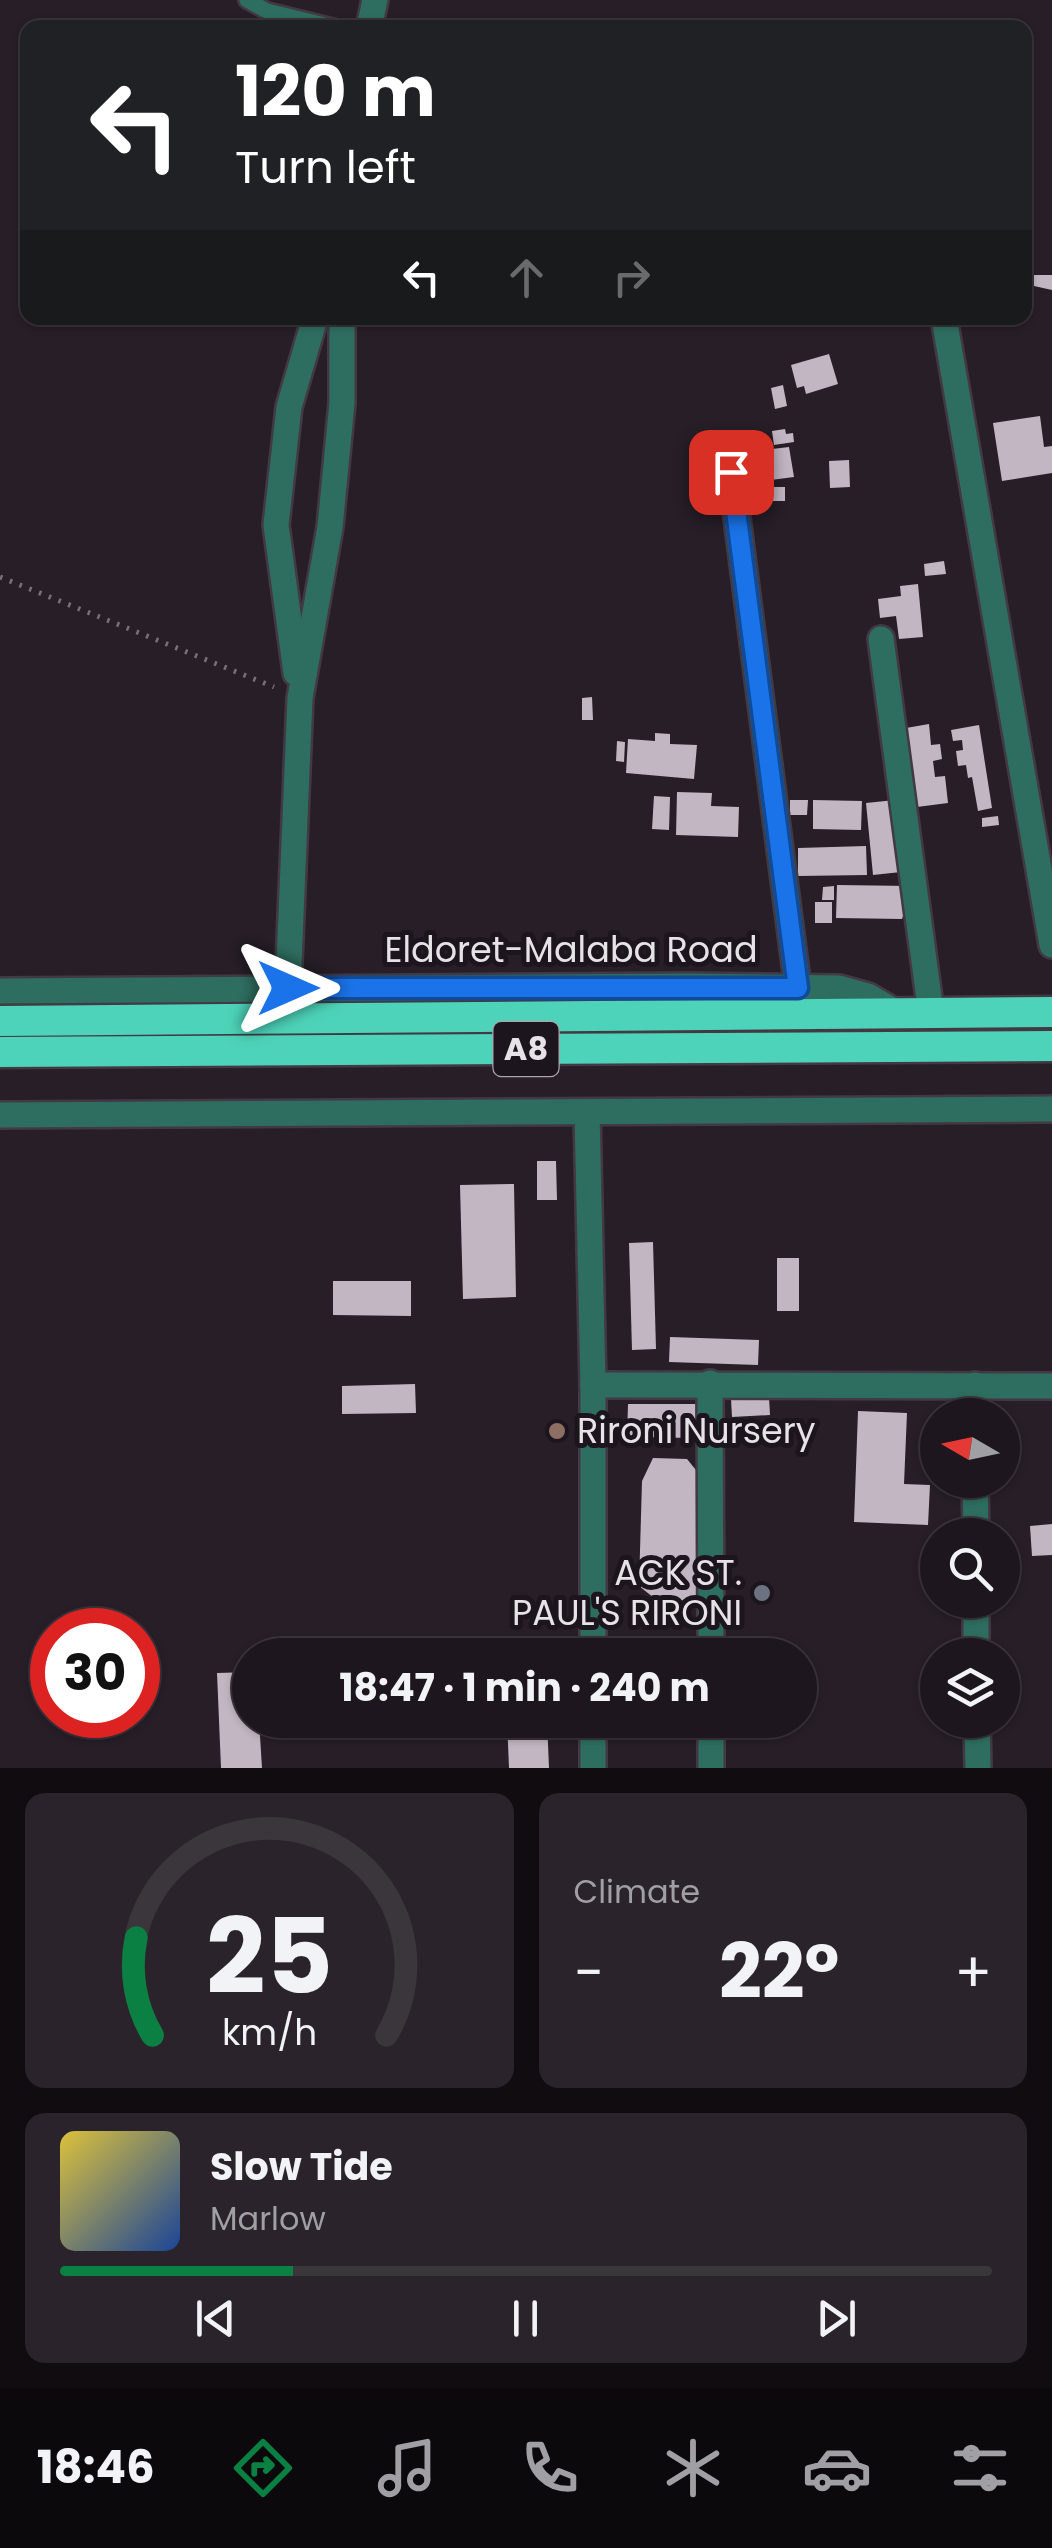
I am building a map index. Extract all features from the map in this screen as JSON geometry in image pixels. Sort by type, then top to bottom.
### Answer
[{"type":"highway","name":"Eldoret-Malaba Road","points":[[0,1021],[1052,1012]]},
{"type":"highway","name":"A8","points":[[0,1052],[1052,1046]]},
{"type":"street","points":[[300,698],[276,525],[290,407],[313,325]]},
{"type":"street","points":[[288,988],[300,698],[330,527],[342,403],[342,325]]},
{"type":"street","points":[[945,325],[1052,945]]},
{"type":"street","points":[[731,472],[798,988]]},
{"type":"street","points":[[880,639],[932,1012]]},
{"type":"street","name":"Eldoret-Malaba Road","points":[[0,991],[839,988],[868,996],[897,1013]]},
{"type":"street","points":[[0,1115],[1052,1109]]},
{"type":"street","points":[[587,1112],[593,1638]]},
{"type":"street","points":[[710,1383],[711,1638]]},
{"type":"street","points":[[974,1384],[974,1398]]},
{"type":"street","points":[[593,1385],[1052,1386]]},
{"type":"street","points":[[592,1768],[593,1738]]},
{"type":"street","points":[[711,1738],[711,1768]]},
{"type":"street","points":[[977,1738],[978,1768]]},
{"type":"lane","points":[[248,0],[266,11],[304,20]]},
{"type":"path","points":[[0,577],[300,698]]},
{"type":"building","points":[[1034,275],[1052,275],[1052,290],[1034,286]]},
{"type":"building","points":[[829,354],[838,384],[806,394],[804,386],[797,388],[791,365]]},
{"type":"building","points":[[783,385],[787,406],[775,409],[771,388]]},
{"type":"building","points":[[1040,416],[1044,447],[1052,446],[1052,473],[1002,481],[993,423]]},
{"type":"building","points":[[785,429],[786,434],[793,433],[794,442],[774,445],[772,431]]},
{"type":"building","points":[[789,447],[794,477],[771,480],[771,476],[765,477],[764,470],[754,472],[751,449]]},
{"type":"building","points":[[849,460],[850,487],[830,488],[829,461]]},
{"type":"building","points":[[773,487],[785,487],[785,501],[773,501]]},
{"type":"building","points":[[944,561],[946,574],[925,576],[924,564]]},
{"type":"building","points":[[918,584],[923,637],[899,639],[896,616],[880,618],[878,599],[901,596],[900,586]]},
{"type":"building","points":[[592,697],[593,720],[582,720],[582,698]]},
{"type":"building","points":[[929,724],[931,745],[940,744],[942,759],[933,761],[935,777],[945,776],[948,803],[917,807],[906,728]]},
{"type":"building","points":[[979,725],[992,808],[978,811],[972,777],[968,778],[966,765],[958,766],[956,751],[963,750],[962,740],[953,741],[951,730]]},
{"type":"building","points":[[655,733],[670,734],[670,744],[697,745],[694,779],[626,773],[628,739],[655,741]]},
{"type":"building","points":[[617,741],[625,742],[624,762],[616,761]]},
{"type":"building","points":[[677,792],[712,793],[711,806],[739,807],[738,837],[676,835]]},
{"type":"building","points":[[654,796],[670,797],[669,830],[652,829]]},
{"type":"building","points":[[790,800],[808,800],[807,815],[790,815]]},
{"type":"building","points":[[813,800],[862,801],[861,830],[813,829]]},
{"type":"building","points":[[895,800],[901,872],[873,875],[866,803]]},
{"type":"building","points":[[998,816],[999,825],[982,827],[982,818]]},
{"type":"building","points":[[866,846],[867,875],[798,876],[798,848]]},
{"type":"building","points":[[837,885],[911,886],[911,916],[836,918]]},
{"type":"building","points":[[834,886],[834,900],[822,900],[823,887]]},
{"type":"building","points":[[815,902],[832,902],[832,923],[815,923]]},
{"type":"building","points":[[537,1161],[556,1161],[557,1200],[537,1200]]},
{"type":"building","points":[[514,1184],[516,1297],[463,1299],[460,1185]]},
{"type":"building","points":[[653,1242],[656,1349],[632,1350],[629,1243]]},
{"type":"building","points":[[777,1258],[799,1258],[799,1311],[777,1311]]},
{"type":"building","points":[[333,1281],[411,1281],[411,1316],[333,1315]]},
{"type":"building","points":[[670,1337],[759,1340],[758,1365],[669,1362]]},
{"type":"building","points":[[415,1384],[416,1413],[342,1414],[342,1386]]},
{"type":"building","points":[[769,1397],[770,1415],[732,1417],[731,1399]]},
{"type":"building","points":[[628,1404],[696,1404],[696,1438],[627,1437]]},
{"type":"building","points":[[858,1411],[907,1413],[904,1484],[920,1485],[920,1498],[929,1498],[928,1518],[920,1518],[920,1525],[854,1522]]},
{"type":"building","points":[[653,1458],[687,1459],[700,1475],[702,1597],[683,1606],[663,1605],[639,1586],[642,1481]]},
{"type":"building","points":[[1052,1524],[1052,1555],[1032,1556],[1030,1526]]},
{"type":"building","points":[[217,1673],[232,1673],[232,1738],[260,1738],[262,1768],[221,1768]]},
{"type":"building","points":[[508,1738],[548,1738],[549,1768],[509,1768]]},
{"type":"place","name":"Rironi Nursery","points":[[557,1431]]},
{"type":"place","name":"ACK ST. PAUL'S RIRONI","points":[[762,1593]]},
{"type":"route","points":[[288,988],[798,988],[731,472]]}]
